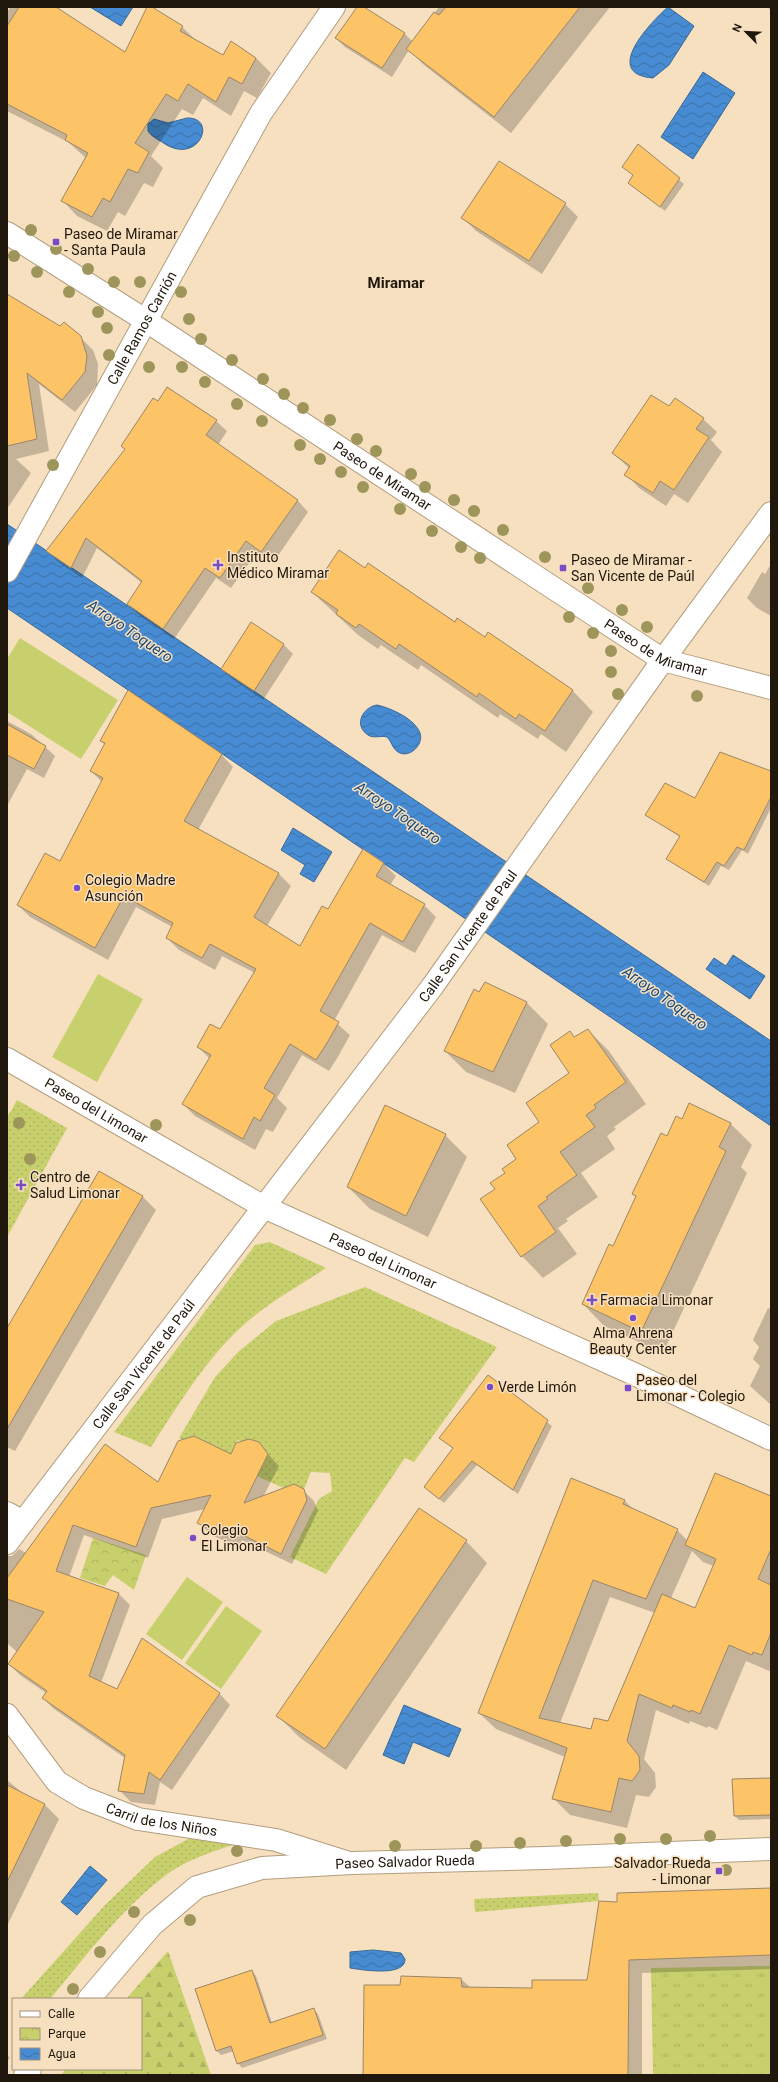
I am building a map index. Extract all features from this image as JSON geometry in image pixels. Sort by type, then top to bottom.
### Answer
[{"type":"main road","name":"Calle Ramos Carrión","points":[[7,571],[260,113],[334,7]]},
{"type":"main road","name":"Paseo de Miramar","points":[[7,233],[145,320],[663,660],[771,688]]},
{"type":"main road","points":[[663,660],[771,513]]},
{"type":"main road","name":"Calle San Vicente de Paul","points":[[264,1207],[432,987],[663,660]]},
{"type":"main road","name":"Paseo del Limonar","points":[[7,1059],[264,1207],[634,1374],[771,1439]]},
{"type":"main road","name":"Calle San Vicente de Paúl","points":[[7,1543],[15,1518],[264,1207]]},
{"type":"main road","name":"Carril de los Niños","points":[[7,1715],[57,1782],[84,1798],[138,1819],[276,1840],[352,1863]]},
{"type":"main road","name":"Paseo Salvador Rueda","points":[[90,1998],[152,1924],[198,1887],[262,1868],[352,1863],[545,1858],[771,1849]]},
{"type":"green space","points":[[20,638],[118,700],[81,759],[7,712],[7,659]]},
{"type":"green space","points":[[98,974],[143,999],[97,1082],[52,1057]]},
{"type":"green space","name":"Centro de Salud Limonar","points":[[17,1100],[67,1128],[7,1237],[7,1126],[8,1116]]},
{"type":"green space","points":[[270,1242],[326,1268],[262,1310],[229,1339],[200,1373],[151,1447],[114,1432],[255,1245]]},
{"type":"green space","points":[[365,1287],[497,1347],[414,1462],[405,1458],[326,1574],[290,1557],[319,1499],[332,1491],[330,1473],[311,1472],[304,1489],[286,1489],[257,1476],[268,1455],[264,1453],[258,1442],[249,1439],[242,1442],[238,1440],[227,1461],[206,1447],[203,1440],[194,1436],[187,1438],[185,1441],[179,1438],[215,1377],[238,1352],[276,1321]]},
{"type":"green space","points":[[93,1538],[146,1555],[134,1590],[113,1575],[105,1586],[80,1578]]},
{"type":"green space","points":[[187,1577],[223,1602],[182,1660],[146,1634]]},
{"type":"green space","points":[[226,1606],[262,1631],[221,1689],[185,1663]]},
{"type":"green space","points":[[190,1838],[235,1844],[182,1865],[166,1875],[150,1888],[119,1918],[51,1998],[22,1998],[105,1905],[155,1857]]},
{"type":"green space","points":[[598,1893],[599,1901],[475,1912],[474,1899]]},
{"type":"green space","points":[[168,1951],[211,2075],[61,2075],[65,2070],[142,2070],[142,1998],[127,1998]]},
{"type":"green space","points":[[771,1966],[771,2075],[653,2075],[651,1968]]},
{"type":"water","points":[[90,7],[133,7],[121,26]]},
{"type":"water","points":[[668,7],[694,26],[669,65],[653,78],[638,74],[631,67],[630,58],[642,35]]},
{"type":"water","points":[[703,72],[735,93],[693,159],[661,137]]},
{"type":"water","points":[[187,118],[197,120],[202,125],[203,132],[200,139],[194,146],[186,149],[175,148],[162,142],[156,139],[148,131],[148,124],[154,119],[168,123]]},
{"type":"water","name":"Arroyo Toquero","points":[[7,524],[771,1041],[771,1126],[7,608]]},
{"type":"water","points":[[377,705],[402,715],[413,723],[420,733],[421,738],[415,750],[407,754],[402,754],[393,747],[387,737],[370,736],[364,731],[361,726],[361,722],[364,713],[372,706]]},
{"type":"water","points":[[293,828],[332,852],[314,882],[300,874],[305,865],[281,850]]},
{"type":"water","points":[[733,955],[765,976],[750,999],[706,969],[714,958],[726,966]]},
{"type":"water","points":[[404,1705],[461,1729],[449,1757],[413,1742],[404,1764],[383,1755]]},
{"type":"water","points":[[90,1866],[107,1880],[77,1915],[61,1902]]},
{"type":"water","points":[[373,1950],[401,1953],[405,1959],[403,1965],[399,1968],[382,1971],[350,1968],[350,1952]]},
{"type":"building","points":[[19,7],[56,7],[125,52],[147,7],[152,7],[183,26],[180,31],[223,55],[231,41],[256,58],[242,84],[229,77],[216,102],[188,84],[178,101],[166,94],[135,143],[149,152],[138,173],[128,169],[110,202],[103,198],[92,217],[61,201],[88,153],[65,140],[67,135],[7,104],[7,26]]},
{"type":"building","points":[[357,7],[364,7],[405,33],[382,68],[335,38]]},
{"type":"building","points":[[446,7],[580,7],[494,117],[406,49],[434,12],[439,15]]},
{"type":"building","points":[[638,144],[680,178],[660,207],[628,183],[633,175],[622,167]]},
{"type":"building","points":[[499,161],[566,203],[529,261],[461,218]]},
{"type":"building","points":[[7,294],[60,326],[64,322],[81,336],[87,356],[85,372],[62,400],[27,373],[37,439],[7,446]]},
{"type":"building","points":[[167,387],[217,420],[206,435],[298,500],[261,552],[246,541],[220,578],[205,568],[163,629],[127,604],[142,581],[86,538],[71,568],[46,551],[125,449],[121,446],[153,398],[158,401]]},
{"type":"building","points":[[651,395],[669,406],[675,398],[704,418],[696,429],[709,437],[674,490],[660,481],[653,493],[624,475],[630,466],[612,453]]},
{"type":"building","points":[[339,550],[365,568],[368,563],[455,622],[457,618],[485,637],[488,632],[573,690],[545,731],[519,714],[516,719],[479,693],[477,697],[399,644],[396,649],[359,624],[356,628],[336,614],[338,610],[311,592]]},
{"type":"building","points":[[251,622],[284,644],[254,691],[221,669]]},
{"type":"building","points":[[128,690],[222,754],[184,821],[279,873],[254,917],[300,946],[322,906],[328,909],[363,849],[384,863],[376,876],[425,904],[403,942],[370,923],[320,1011],[339,1022],[327,1043],[316,1060],[290,1044],[264,1088],[275,1095],[260,1121],[254,1117],[243,1139],[182,1104],[211,1055],[197,1047],[210,1024],[220,1029],[256,969],[210,944],[202,958],[166,938],[173,923],[124,896],[95,948],[17,905],[45,853],[60,861],[103,778],[90,771],[105,743],[100,741]]},
{"type":"building","points":[[7,724],[46,746],[34,769],[7,755]]},
{"type":"building","points":[[720,752],[771,771],[771,797],[744,850],[737,847],[724,866],[717,862],[704,882],[666,859],[680,836],[645,815],[665,783],[695,798]]},
{"type":"building","points":[[485,982],[527,1002],[493,1072],[444,1051],[474,989],[479,992]]},
{"type":"building","points":[[588,1029],[626,1082],[594,1105],[596,1108],[586,1115],[595,1127],[560,1152],[577,1175],[546,1197],[548,1199],[538,1206],[556,1232],[521,1257],[480,1199],[495,1189],[490,1183],[505,1173],[502,1169],[516,1159],[507,1145],[539,1122],[526,1103],[569,1073],[550,1045],[570,1031],[574,1037]]},
{"type":"building","points":[[689,1103],[731,1123],[719,1147],[726,1151],[641,1332],[582,1304],[609,1244],[613,1246],[636,1196],[632,1194],[661,1133],[667,1136],[676,1116],[682,1119]]},
{"type":"building","points":[[385,1105],[446,1134],[406,1216],[347,1187]]},
{"type":"building","points":[[99,1171],[143,1196],[7,1429],[7,1328]]},
{"type":"building","points":[[488,1375],[548,1420],[513,1490],[472,1461],[439,1499],[424,1487],[453,1448],[439,1438]]},
{"type":"building","points":[[194,1436],[231,1454],[236,1443],[249,1439],[259,1442],[268,1454],[244,1503],[294,1484],[304,1489],[307,1500],[281,1554],[231,1529],[227,1537],[197,1523],[211,1495],[151,1508],[136,1547],[73,1525],[56,1571],[119,1593],[89,1676],[117,1689],[142,1638],[220,1693],[160,1780],[149,1772],[144,1794],[118,1791],[125,1755],[42,1698],[47,1691],[8,1664],[44,1612],[7,1599],[7,1578],[105,1444],[158,1482],[178,1441]]},
{"type":"building","points":[[715,1473],[771,1496],[771,1549],[758,1579],[771,1585],[771,1633],[762,1655],[753,1652],[752,1655],[729,1645],[700,1714],[691,1710],[690,1712],[673,1705],[672,1708],[639,1694],[627,1741],[639,1756],[640,1770],[632,1781],[619,1778],[611,1812],[552,1799],[567,1748],[478,1713],[571,1478],[625,1500],[623,1504],[678,1529],[646,1599],[593,1580],[539,1718],[591,1729],[594,1718],[608,1721],[662,1594],[695,1608],[716,1559],[685,1545]]},
{"type":"building","points":[[419,1508],[467,1540],[325,1749],[276,1716]]},
{"type":"building","points":[[771,1778],[771,1815],[734,1816],[732,1779]]},
{"type":"building","points":[[7,1785],[45,1804],[7,1882]]},
{"type":"building","points":[[771,1888],[771,1955],[629,1960],[628,2075],[363,2075],[364,1985],[400,1985],[401,1976],[461,1978],[462,1987],[532,1988],[532,1980],[587,1980],[599,1901],[617,1902],[617,1893]]},
{"type":"building","points":[[252,1970],[270,2023],[314,2008],[323,2035],[237,2064],[231,2046],[216,2051],[195,1989]]},
{"type":"place","name":"Paseo de Miramar - Santa Paula","points":[[56,242]]},
{"type":"place","name":"Instituto Médico Miramar","points":[[218,565]]},
{"type":"place","name":"Paseo de Miramar - San Vicente de Paúl","points":[[563,568]]},
{"type":"place","name":"Colegio Madre Asunción","points":[[77,888]]},
{"type":"place","name":"Centro de Salud Limonar","points":[[21,1185]]},
{"type":"place","name":"Farmacia Limonar","points":[[592,1300]]},
{"type":"place","name":"Alma Ahrena Beauty Center","points":[[633,1318]]},
{"type":"place","name":"Verde Limón","points":[[490,1387]]},
{"type":"place","name":"Paseo del Limonar - Colegio","points":[[628,1388]]},
{"type":"place","name":"Colegio El Limonar","points":[[193,1538]]},
{"type":"place","name":"Salvador Rueda - Limonar","points":[[719,1871]]},
{"type":"district","name":"Miramar","points":[[396,283]]}]
